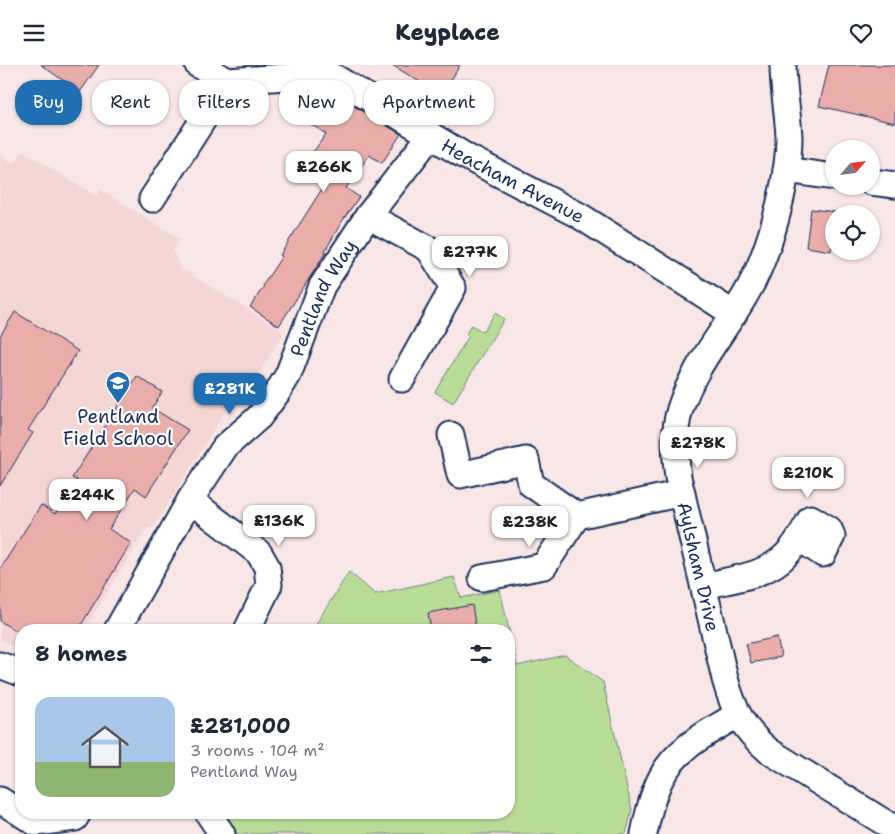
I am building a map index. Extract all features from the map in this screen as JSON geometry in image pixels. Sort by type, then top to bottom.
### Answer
[{"type":"street","points":[[198,65],[226,80]]},
{"type":"street","name":"Aylsham Drive","points":[[783,65],[789,139],[786,170],[768,244],[752,283],[693,379],[680,410],[675,443],[676,461],[725,679],[738,715],[750,733],[769,751],[895,829]]},
{"type":"street","name":"Heacham Avenue","points":[[242,80],[329,74],[465,156],[580,216],[734,314]]},
{"type":"street","points":[[152,199],[200,125]]},
{"type":"street","name":"Pentland Way","points":[[121,624],[190,500],[225,447],[259,417],[288,375],[322,286],[368,216],[431,135]]},
{"type":"street","points":[[786,170],[825,176]]},
{"type":"street","points":[[880,183],[895,185]]},
{"type":"street","points":[[368,216],[429,249],[453,288],[402,379]]},
{"type":"street","points":[[451,435],[460,475],[526,460],[531,484],[578,516]]},
{"type":"street","points":[[482,578],[544,566],[578,516],[682,493]]},
{"type":"street","points":[[190,500],[259,553],[267,567],[269,585],[250,624]]},
{"type":"street","points":[[704,586],[770,568],[788,554],[799,538]]},
{"type":"street","points":[[0,665],[15,671]]},
{"type":"street","points":[[644,834],[655,791],[668,767],[686,747],[738,715]]},
{"type":"street","points":[[0,800],[15,810]]},
{"type":"street","points":[[30,819],[36,823],[67,819]]},
{"type":"street","points":[[212,819],[222,834]]},
{"type":"shaded area","name":"Pentland Field School","points":[[23,151],[96,196],[101,190],[180,239],[173,250],[179,267],[284,332],[243,400],[227,408],[154,527],[147,528],[88,624],[15,624],[15,648],[0,639],[0,155],[14,164]]},
{"type":"green space","points":[[495,313],[504,319],[453,403],[435,392],[469,336],[466,334],[471,325],[483,332]]},
{"type":"green space","points":[[349,572],[375,594],[454,577],[461,598],[500,590],[508,624],[316,624]]},
{"type":"green space","points":[[565,655],[603,682],[632,810],[626,834],[232,834],[222,819],[515,819],[515,657],[517,666]]},
{"type":"building","points":[[41,65],[99,65],[82,89],[82,80],[63,80]]},
{"type":"building","points":[[392,65],[460,65],[451,80],[417,80]]},
{"type":"building","points":[[829,65],[895,65],[895,123],[819,106]]},
{"type":"building","points":[[354,106],[364,112],[364,125],[386,125],[401,134],[382,163],[369,155],[346,188],[359,197],[341,223],[326,252],[279,326],[250,307],[282,256],[280,255],[327,181],[304,165],[326,134],[312,125],[354,125]]},
{"type":"building","points":[[811,209],[825,211],[825,250],[806,247]]},
{"type":"building","points":[[15,312],[78,351],[28,430],[33,433],[0,486],[0,336]]},
{"type":"building","name":"Pentland Field School","points":[[137,376],[162,392],[152,408],[188,430],[146,496],[135,488],[109,529],[131,543],[82,624],[15,624],[14,630],[0,621],[0,569],[41,505],[55,514],[77,480],[72,478]]},
{"type":"building","points":[[472,605],[475,624],[430,624],[428,613]]},
{"type":"building","points":[[777,637],[781,657],[751,663],[746,644]]},
{"type":"place","name":"Pentland Field School","points":[[118,404]]}]
